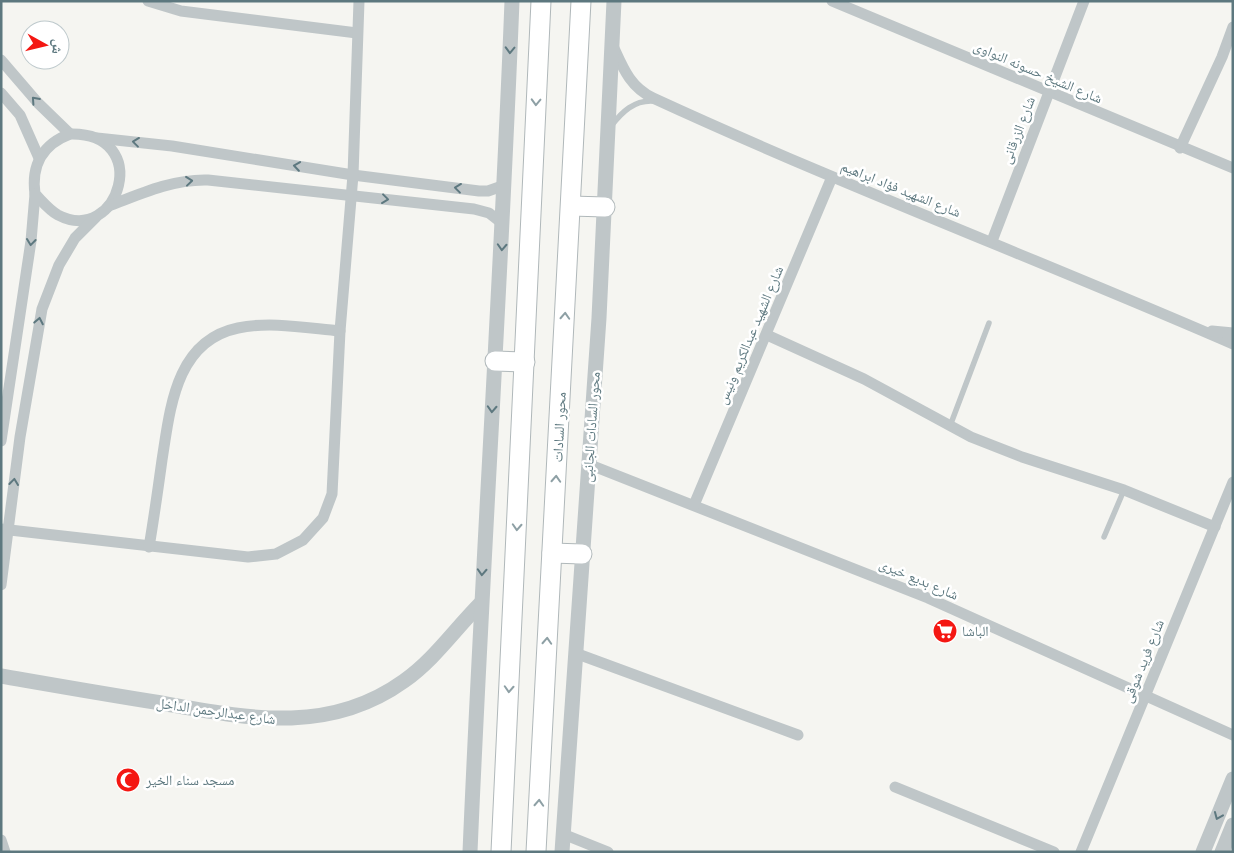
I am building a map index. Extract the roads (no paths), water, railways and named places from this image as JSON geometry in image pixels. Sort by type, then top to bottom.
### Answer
[{"type":"main road","points":[[501,852],[541,1]]},
{"type":"main road","name":"محور السادات","points":[[536,852],[581,1]]},
{"type":"main road","points":[[571,206],[605,207]]},
{"type":"main road","points":[[495,361],[525,362]]},
{"type":"main road","points":[[552,553],[582,554]]},
{"type":"street","points":[[148,1],[182,11],[358,34]]},
{"type":"street","points":[[4,529],[248,557],[264,556],[290,548],[313,530],[326,513],[334,483],[340,331],[353,174],[359,1]]},
{"type":"street","points":[[470,852],[481,603],[505,185],[512,1]]},
{"type":"street","name":"محور السادات الجانبى","points":[[562,852],[605,207],[614,1]]},
{"type":"street","name":"شارع الشيخ حسونه النواوى","points":[[832,1],[1180,148],[1233,168]]},
{"type":"street","name":"شارع الزرقانى","points":[[992,241],[1084,1]]},
{"type":"street","points":[[1180,148],[1222,57],[1233,27]]},
{"type":"street","name":"شارع الشهيد فؤاد ابراهيم","points":[[612,45],[631,82],[639,90],[660,102],[832,177],[992,241],[1233,344]]},
{"type":"street","points":[[1222,57],[1233,62]]},
{"type":"street","points":[[1,60],[38,102],[70,134]]},
{"type":"street","points":[[1,93],[20,115],[39,158]]},
{"type":"street","points":[[1,442],[31,241],[36,194],[36,168],[39,158],[57,138],[70,134],[84,134],[97,138],[172,146],[479,191],[488,191],[505,185]]},
{"type":"street","points":[[1,585],[4,529],[42,309],[59,265],[75,238],[109,206],[119,189],[119,165],[115,154],[97,138]]},
{"type":"street","name":"شارع الشهيد عبدالكريم ونيس","points":[[694,505],[832,177]]},
{"type":"street","points":[[109,206],[165,185],[194,180],[351,195],[482,211],[489,213],[503,224]]},
{"type":"street","points":[[36,194],[59,215],[81,220],[96,217]]},
{"type":"street","points":[[150,547],[171,405],[185,367],[196,353],[222,333],[237,328],[270,326],[340,331]]},
{"type":"street","name":"شارع الشهيد فؤاد ابراهيم","points":[[1204,331],[1233,333]]},
{"type":"street","points":[[767,335],[864,378],[950,426],[1022,457],[1124,490],[1215,526]]},
{"type":"street","name":"شارع بديع خيرى","points":[[588,464],[928,598],[1233,736]]},
{"type":"street","name":"شارع فريد شوقى","points":[[1081,852],[1233,482]]},
{"type":"street","name":"شارع عبدالرحمن الداخل","points":[[1,676],[226,715],[272,720],[327,716],[361,706],[403,682],[436,653],[481,603]]},
{"type":"street","points":[[575,653],[798,735]]},
{"type":"street","points":[[1202,852],[1233,779]]},
{"type":"street","points":[[895,787],[1054,852]]},
{"type":"street","points":[[1222,852],[1233,825]]},
{"type":"street","points":[[564,834],[608,852]]},
{"type":"street","points":[[1,840],[5,852]]},
{"type":"lane","points":[[608,130],[620,115],[635,105],[649,101],[660,102]]},
{"type":"lane","points":[[950,426],[989,323]]},
{"type":"lane","points":[[1104,537],[1124,490]]},
{"type":"place","name":"الباشا","points":[[945,631]]},
{"type":"place","name":"مسجد سناء الخير","points":[[128,780]]}]
